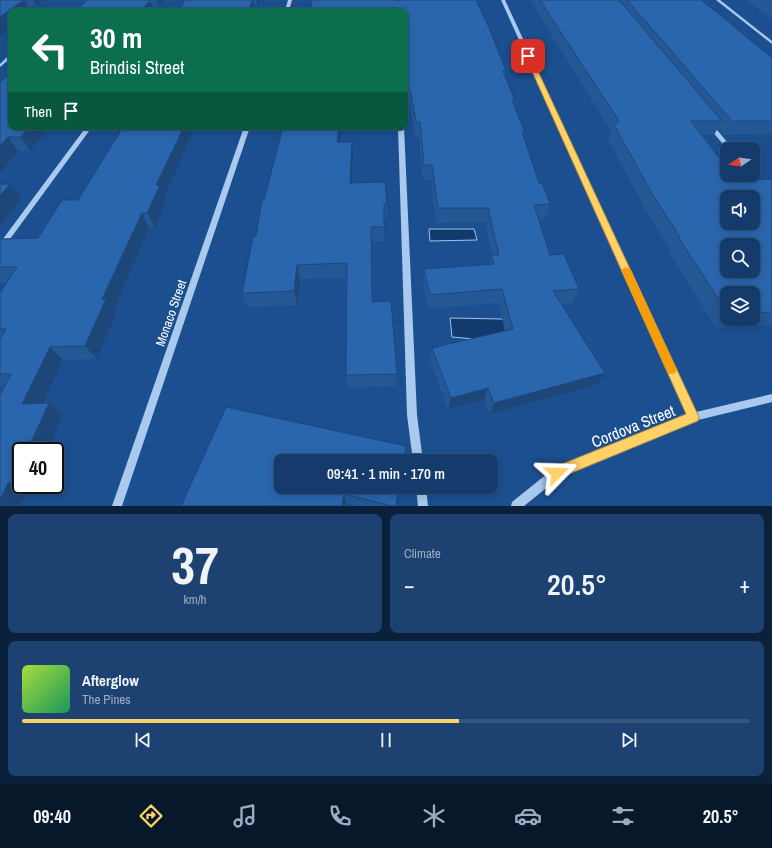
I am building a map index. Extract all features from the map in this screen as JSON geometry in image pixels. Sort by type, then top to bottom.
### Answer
[{"type":"street","points":[[503,0],[694,417]]},
{"type":"street","points":[[718,0],[772,43]]},
{"type":"street","points":[[0,66],[8,59]]},
{"type":"street","points":[[705,118],[724,142]]},
{"type":"street","points":[[0,248],[87,130]]},
{"type":"street","name":"Monaco Street","points":[[117,506],[246,130]]},
{"type":"street","points":[[401,130],[412,415],[417,454]]},
{"type":"street","points":[[756,182],[763,191]]},
{"type":"street","name":"Cordova Street","points":[[516,506],[557,473],[694,417],[772,398]]},
{"type":"street","points":[[422,494],[423,506]]},
{"type":"water","points":[[429,229],[474,229],[477,240],[430,241]]},
{"type":"water","points":[[450,318],[501,319],[509,322],[510,328],[498,341],[452,337]]},
{"type":"building","points":[[0,0],[24,0],[13,8],[8,8],[8,11],[0,17]]},
{"type":"building","points":[[87,0],[150,0],[143,8],[78,8]]},
{"type":"building","points":[[185,0],[253,0],[249,8],[181,8]]},
{"type":"building","points":[[312,0],[476,0],[506,71],[503,71],[515,101],[512,101],[525,132],[522,132],[539,183],[542,183],[550,204],[534,205],[550,255],[564,254],[579,289],[553,291],[605,373],[494,403],[488,388],[451,398],[432,348],[513,329],[502,289],[430,295],[424,269],[494,264],[492,255],[499,255],[488,208],[438,208],[432,165],[424,165],[420,122],[416,122],[410,90],[408,90],[408,8],[311,8]]},
{"type":"building","points":[[540,0],[619,0],[722,121],[691,121],[720,159],[720,182],[760,182],[760,179],[772,180],[772,312],[760,313],[760,286],[720,286],[720,301],[654,197],[614,125],[619,121]]},
{"type":"building","points":[[627,0],[701,0],[733,25],[772,58],[772,121],[732,121]]},
{"type":"building","points":[[8,75],[8,130],[27,130],[21,137],[8,137],[0,146],[0,82]]},
{"type":"building","points":[[121,130],[183,130],[156,185],[160,185],[147,213],[142,213],[102,299],[106,299],[85,346],[50,347],[22,404],[49,403],[31,442],[12,442],[12,483],[8,483],[0,499],[0,395],[11,374],[0,374],[0,339],[6,329],[0,329],[0,293],[17,267],[0,267],[0,239],[38,238],[62,200],[78,200]]},
{"type":"building","points":[[282,130],[339,130],[337,142],[352,142],[350,183],[385,182],[387,204],[384,204],[384,227],[371,227],[372,302],[391,301],[397,374],[346,375],[347,263],[297,265],[294,291],[242,293],[253,237],[256,236],[262,200],[264,200]]},
{"type":"building","points":[[0,184],[10,184],[0,196]]},
{"type":"building","points":[[226,407],[406,446],[405,454],[274,454],[274,494],[344,494],[342,506],[181,506]]},
{"type":"building","points":[[344,494],[398,494],[396,506]]},
{"type":"slow traffic","points":[[626,270],[671,369]]},
{"type":"route","points":[[528,56],[694,417],[557,473]]}]
